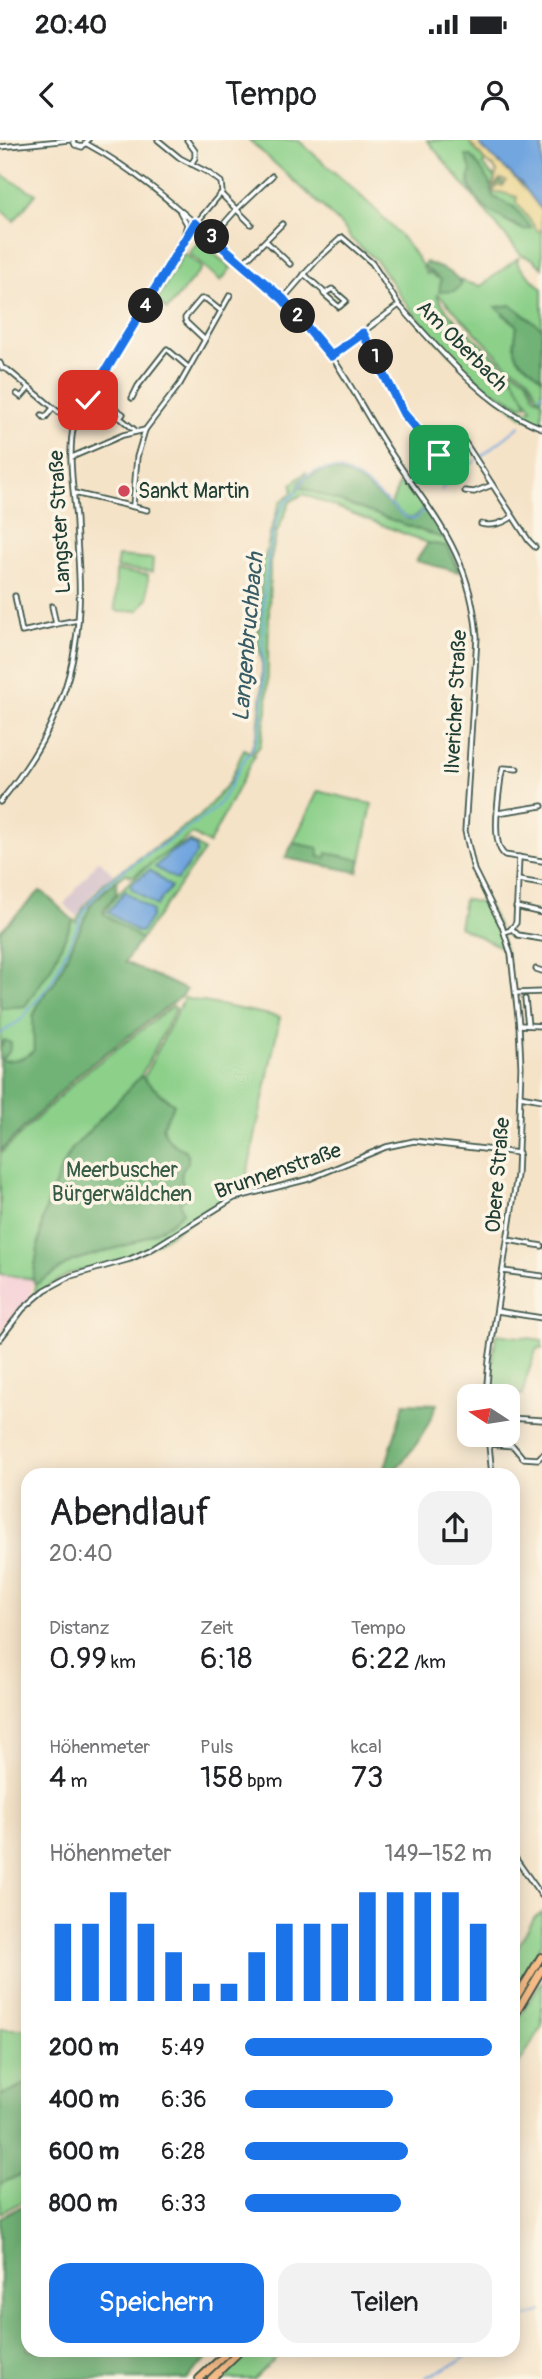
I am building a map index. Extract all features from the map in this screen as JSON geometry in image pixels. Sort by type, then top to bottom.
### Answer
[{"type":"highway","points":[[520,1992],[541,1957]]},
{"type":"highway","points":[[520,2006],[542,1969]]},
{"type":"highway","points":[[200,2379],[223,2357]]},
{"type":"highway","points":[[211,2379],[234,2357]]},
{"type":"street","name":"Ilvericher Straße","points":[[72,140],[78,146],[87,142],[148,183],[283,299],[331,356],[409,480],[452,542],[465,571],[472,600],[477,652],[466,831],[474,870],[505,932],[511,955]]},
{"type":"street","points":[[0,147],[72,140]]},
{"type":"street","points":[[187,140],[195,151],[191,164]]},
{"type":"street","points":[[160,141],[221,182],[221,194],[251,224]]},
{"type":"street","points":[[212,237],[272,176]]},
{"type":"street","name":"Langster Straße","points":[[0,802],[38,752],[64,695],[72,664],[79,607],[72,457],[74,425],[195,223],[221,194]]},
{"type":"street","points":[[177,207],[187,224],[182,244]]},
{"type":"street","points":[[243,264],[282,224]]},
{"type":"street","points":[[283,299],[342,237],[381,273],[399,304]]},
{"type":"street","points":[[266,241],[290,264]]},
{"type":"street","points":[[304,274],[324,294],[339,307],[346,301],[332,289],[324,294]]},
{"type":"street","points":[[133,505],[137,457],[145,429],[180,384],[230,295]]},
{"type":"street","points":[[204,339],[185,318],[201,299],[206,299],[221,311]]},
{"type":"street","name":"Am Oberbach","points":[[331,356],[399,304],[446,356],[496,403],[517,418],[542,428]]},
{"type":"street","points":[[363,333],[404,414],[439,455]]},
{"type":"street","points":[[132,398],[167,349],[188,367]]},
{"type":"street","points":[[0,363],[2,368],[8,370],[74,425]]},
{"type":"street","points":[[17,394],[21,397],[29,388]]},
{"type":"street","points":[[41,415],[45,418],[54,408]]},
{"type":"street","points":[[120,418],[135,431]]},
{"type":"street","points":[[72,457],[145,429]]},
{"type":"street","points":[[409,480],[462,440],[535,547]]},
{"type":"street","points":[[465,491],[474,492],[492,485]]},
{"type":"street","points":[[74,493],[147,510]]},
{"type":"street","points":[[481,524],[487,526],[512,517]]},
{"type":"street","name":"Langster Straße","points":[[15,596],[22,632],[78,620]]},
{"type":"street","name":"Langster Straße","points":[[52,606],[56,625]]},
{"type":"street","points":[[517,769],[502,768],[497,840],[501,852],[542,861]]},
{"type":"street","points":[[498,813],[542,806]]},
{"type":"street","points":[[505,932],[512,929],[516,923],[519,857]]},
{"type":"street","points":[[517,880],[542,884]]},
{"type":"street","points":[[516,907],[542,913]]},
{"type":"street","points":[[512,929],[518,935],[542,939]]},
{"type":"street","name":"Obere Straße","points":[[488,1384],[519,1153],[519,1026],[511,955]]},
{"type":"street","points":[[536,969],[542,971]]},
{"type":"street","points":[[516,993],[542,992]]},
{"type":"street","points":[[526,999],[528,1025]]},
{"type":"street","points":[[519,1026],[542,1026]]},
{"type":"street","points":[[520,1096],[542,1100]]},
{"type":"street","name":"Brunnenstraße","points":[[0,1338],[23,1309],[55,1284],[71,1276],[130,1259],[150,1250],[233,1198],[309,1179],[386,1147],[414,1141],[519,1153]]},
{"type":"street","points":[[508,1240],[542,1246]]},
{"type":"street","points":[[503,1270],[542,1276]]},
{"type":"street","points":[[497,1311],[542,1318]]},
{"type":"street","points":[[520,1419],[542,1420]]},
{"type":"street","points":[[489,1447],[491,1468]]},
{"type":"street","points":[[514,1447],[523,1458],[538,1459],[542,1455]]},
{"type":"street","points":[[520,1865],[542,1896]]},
{"type":"shaded area","points":[[99,860],[113,874],[95,890],[77,916],[64,904]]},
{"type":"shaded area","points":[[0,1274],[33,1279],[30,1298],[0,1335]]},
{"type":"green space","points":[[249,140],[298,140],[387,222],[417,257],[427,275],[427,272],[441,280],[441,285],[461,285],[458,279],[481,286],[519,257],[519,266],[542,289],[542,328],[502,314],[517,325],[514,346],[542,377],[542,399],[538,397],[528,377],[505,363],[436,294],[458,322],[510,374],[527,405],[521,405],[484,386],[436,340],[406,304],[376,260]]},
{"type":"green space","points":[[427,140],[468,140],[485,161],[483,164],[495,176],[492,187],[477,164],[470,175],[469,185],[474,195],[503,219],[523,230],[530,228],[514,207],[493,197],[492,189],[500,181],[504,184],[500,192],[517,197],[538,231],[542,230],[542,268],[533,259],[521,255]]},
{"type":"green space","points":[[466,156],[471,156],[482,170],[493,197],[514,207],[531,228],[524,230],[489,211],[477,199],[469,184],[471,170]]},
{"type":"green space","points":[[0,174],[36,194],[14,221],[0,209]]},
{"type":"green space","points":[[199,241],[231,268],[221,281],[189,253]]},
{"type":"green space","points":[[184,253],[202,268],[167,310],[157,300]]},
{"type":"green space","points":[[426,262],[451,273],[461,285],[455,291],[439,292],[441,280],[423,266]]},
{"type":"green space","points":[[511,305],[542,328],[541,378],[518,358],[515,347],[517,325],[496,307]]},
{"type":"green space","points":[[512,370],[527,379],[535,397],[542,400],[542,424],[523,417],[493,394],[526,410],[532,409],[511,374]]},
{"type":"green space","points":[[325,470],[335,470],[357,480],[408,519],[414,519],[426,508],[448,540],[300,487],[305,478]]},
{"type":"green space","points":[[306,472],[307,475],[301,480],[297,492],[300,487],[448,540],[460,571],[446,546],[428,543],[303,494],[290,502],[278,530],[272,528],[280,502],[292,493],[292,484]]},
{"type":"green space","points":[[399,484],[407,487],[425,507],[413,518],[404,516],[391,505]]},
{"type":"green space","points":[[271,530],[277,532],[270,562],[267,711],[260,746],[255,752],[251,750],[258,731],[262,694],[262,660],[258,643],[262,558],[265,558]]},
{"type":"green space","points":[[428,543],[446,546],[459,572],[416,561]]},
{"type":"green space","points":[[118,556],[153,559],[152,572],[116,568]]},
{"type":"green space","points":[[116,571],[148,575],[148,598],[139,610],[119,612],[115,609]]},
{"type":"green space","points":[[244,749],[255,755],[209,844],[193,834],[134,875],[127,873],[103,892],[91,906],[87,903],[104,883],[201,815],[229,783]]},
{"type":"green space","points":[[318,791],[372,804],[361,860],[327,854],[326,859],[319,857],[318,848],[293,843]]},
{"type":"green space","points":[[191,841],[204,851],[141,939],[104,914],[119,893],[142,871],[168,852]]},
{"type":"green space","points":[[293,843],[318,848],[319,857],[326,858],[327,853],[361,860],[358,872],[285,858]]},
{"type":"green space","points":[[117,880],[116,894],[103,910],[104,914],[141,939],[125,962],[186,990],[80,1073],[0,1151],[0,1048],[4,1040],[11,1043],[3,1061],[23,1058],[34,1050],[33,1017],[40,1001],[55,982],[92,903]]},
{"type":"green space","points":[[40,891],[73,920],[51,968],[25,1006],[0,1008],[0,931]]},
{"type":"green space","points":[[464,899],[488,905],[505,949],[459,927]]},
{"type":"green space","points":[[85,905],[90,908],[55,982],[40,1001],[33,1016],[34,1050],[23,1058],[2,1061],[0,1008],[25,1006],[51,968],[73,920],[76,922]]},
{"type":"green space","points":[[184,998],[280,1017],[244,1190],[228,1197],[151,1247],[126,1258],[69,1274],[35,1295],[35,1285],[72,1261],[130,1244],[171,1223],[180,1202],[187,1197],[181,1178],[183,1167],[180,1148],[173,1146],[164,1127],[165,1118],[174,1104],[143,1079]]},
{"type":"green space","points":[[173,1006],[176,1008],[141,1076],[72,1149],[62,1167],[43,1217],[33,1279],[0,1274],[0,1154],[82,1075]]},
{"type":"green space","name":"Meerbuscher Bürgerwäldchen","points":[[141,1076],[174,1104],[162,1127],[168,1139],[185,1150],[188,1156],[188,1163],[181,1175],[187,1197],[180,1202],[183,1212],[152,1234],[130,1244],[72,1261],[35,1285],[33,1279],[43,1217],[62,1166],[72,1149]]},
{"type":"green space","points":[[496,1334],[542,1340],[542,1349],[537,1348],[523,1395],[520,1394],[520,1384],[490,1384]]},
{"type":"green space","points":[[404,1403],[437,1404],[428,1425],[412,1450],[396,1468],[385,1468]]},
{"type":"green space","points":[[542,1912],[542,1943],[520,1980],[520,1943],[535,1917]]},
{"type":"green space","points":[[542,1981],[542,2026],[520,2062],[520,2015]]},
{"type":"green space","points":[[0,2029],[21,2029],[21,2086],[0,2096]]},
{"type":"green space","points":[[21,2086],[21,2174],[0,2184],[0,2096]]},
{"type":"green space","points":[[21,2174],[21,2202],[0,2213],[0,2184]]},
{"type":"green space","points":[[21,2206],[21,2357],[209,2357],[186,2379],[0,2379],[0,2217]]},
{"type":"green space","points":[[242,2357],[277,2357],[254,2379],[220,2379]]},
{"type":"sand","points":[[472,140],[480,140],[480,146],[513,176],[539,205],[542,210],[542,230],[538,231],[516,202],[517,197],[494,193],[499,185],[503,186],[506,181],[500,179],[492,189],[497,172],[470,143]]},
{"type":"water","points":[[480,140],[542,140],[542,211],[521,183],[480,146]]},
{"type":"water","points":[[189,843],[196,846],[197,853],[177,880],[155,867],[171,852]]},
{"type":"water","points":[[150,870],[171,887],[156,906],[131,888],[131,884]]},
{"type":"water","points":[[125,891],[152,911],[141,932],[108,912]]},
{"type":"waterway","name":"Langenbruchbach","points":[[478,459],[520,426]]},
{"type":"waterway","name":"Langenbruchbach","points":[[441,490],[475,461]]},
{"type":"waterway","name":"Langenbruchbach","points":[[299,488],[306,477],[314,472],[330,469],[342,471],[365,483],[405,517],[415,519],[424,510]]},
{"type":"waterway","name":"Langenbruchbach","points":[[252,750],[260,727],[263,703],[263,620],[269,552],[279,514],[297,491]]},
{"type":"waterway","name":"Langenbruchbach","points":[[89,904],[115,877],[215,808],[250,752]]},
{"type":"waterway","name":"Langenbruchbach","points":[[0,1034],[22,1019],[52,981],[87,906]]},
{"type":"waterway","points":[[520,2320],[542,2311]]},
{"type":"waterway","points":[[426,2377],[465,2357]]},
{"type":"place","name":"Sankt Martin","points":[[124,491]]},
{"type":"route","points":[[88,400],[195,223],[283,299],[331,356],[363,333],[404,414],[439,455]]}]
